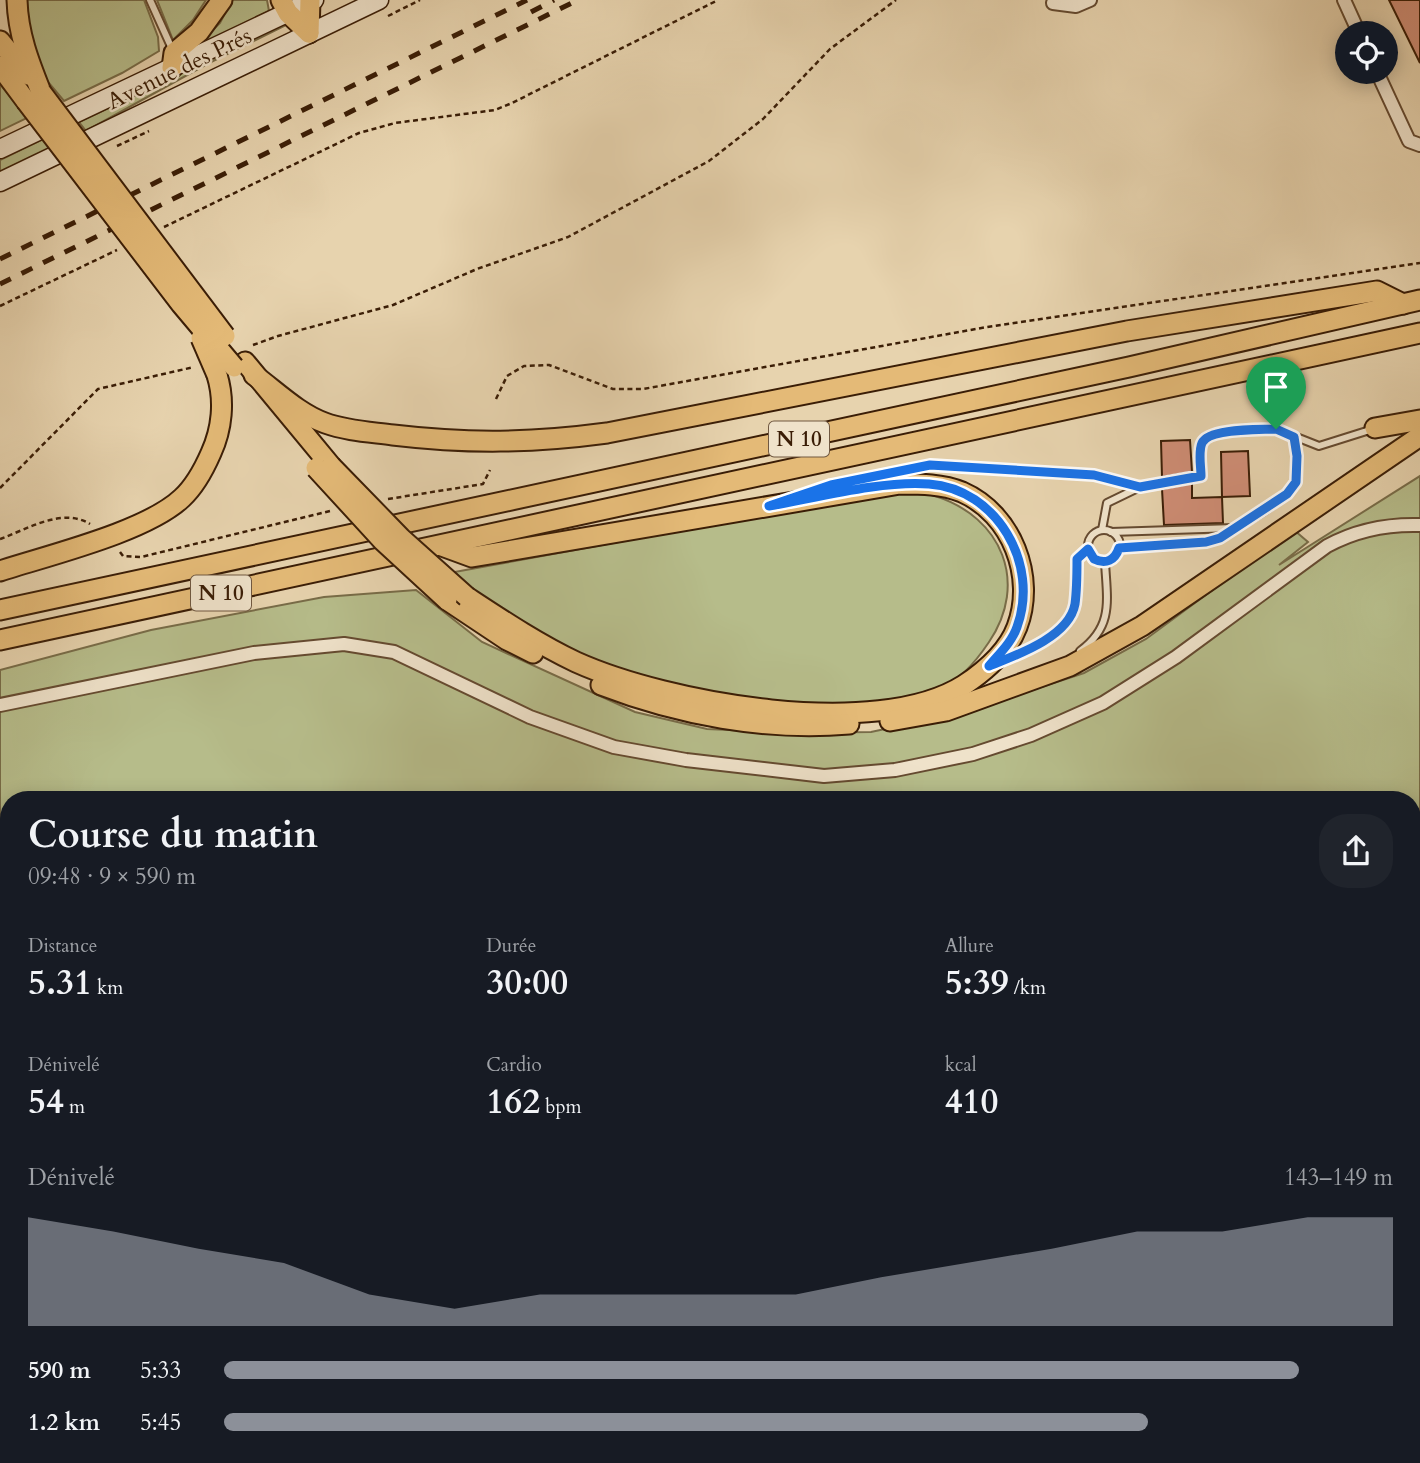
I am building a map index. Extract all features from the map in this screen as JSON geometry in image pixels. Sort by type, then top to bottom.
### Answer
[{"type":"main road","points":[[17,0],[18,20],[33,97]]},
{"type":"main road","points":[[173,60],[200,32],[222,0]]},
{"type":"main road","name":"Avenue des Prés","points":[[0,181],[379,0]]},
{"type":"main road","points":[[309,33],[312,1]]},
{"type":"main road","name":"Avenue des Prés","points":[[0,149],[173,60],[285,7],[312,1]]},
{"type":"main road","points":[[285,7],[309,33]]},
{"type":"main road","points":[[0,41],[33,97],[181,304],[208,351],[238,366],[303,412],[323,423],[345,429],[487,443],[545,441],[607,433],[1127,331],[1377,290],[1412,302]]},
{"type":"main road","points":[[0,66],[33,97],[238,366],[323,467],[401,538],[457,599],[507,640],[566,670],[640,700],[725,720],[821,726],[892,721],[946,711],[1066,669],[1142,626],[1420,436]]},
{"type":"main road","name":"N 10","points":[[0,610],[1074,379],[1412,302]]},
{"type":"main road","name":"N 10","points":[[0,640],[1420,333]]},
{"type":"main road","points":[[0,571],[155,517],[183,498],[204,470],[218,438],[222,411],[238,366]]},
{"type":"main road","points":[[1375,428],[1420,420]]},
{"type":"main road","points":[[441,546],[472,557],[900,484],[930,484],[963,492],[989,510],[1009,534],[1021,562],[1024,593],[1017,627],[989,666],[962,686],[934,699],[876,710],[822,713],[731,706],[646,687],[577,662],[457,599]]},
{"type":"street","points":[[1053,4],[1076,6],[1090,0]]},
{"type":"street","points":[[1344,0],[1354,21]]},
{"type":"street","points":[[1383,84],[1409,141],[1420,145]]},
{"type":"street","points":[[0,705],[254,653],[344,645],[394,652],[530,717],[614,747],[685,760],[824,776],[895,770],[985,750],[1031,735],[1103,703],[1176,657],[1327,546],[1347,535],[1371,528],[1420,525]]},
{"type":"lane","points":[[150,0],[173,60]]},
{"type":"lane","points":[[989,666],[1039,642],[1068,621],[1075,605],[1077,559],[1088,549],[1090,538],[1102,530],[1107,503],[1140,487],[1201,476],[1200,445],[1206,437],[1218,433],[1276,429],[1319,446],[1375,428]]},
{"type":"lane","points":[[1119,548],[1206,542],[1220,538],[1236,528],[1287,494],[1296,482],[1297,456],[1294,437]]},
{"type":"lane","points":[[769,506],[831,485],[930,465],[1094,475],[1140,487]]},
{"type":"lane","points":[[1102,530],[1111,532],[1236,528]]},
{"type":"lane","points":[[1088,549],[1094,559],[1105,562],[1114,558],[1119,548],[1118,539],[1111,532]]},
{"type":"lane","points":[[1066,669],[1076,653],[1098,636],[1107,616],[1105,562]]},
{"type":"path","points":[[164,228],[359,133],[395,123],[495,110],[719,0]]},
{"type":"path","points":[[238,366],[278,336],[393,305],[477,269],[579,231],[709,161],[763,119],[830,48],[896,0]]},
{"type":"path","points":[[0,306],[126,246]]},
{"type":"path","points":[[496,399],[506,376],[524,366],[549,365],[613,389],[643,389],[987,327],[1420,263]]},
{"type":"path","points":[[0,488],[98,389],[194,367]]},
{"type":"path","points":[[376,500],[483,484],[490,470]]},
{"type":"path","points":[[118,550],[123,556],[141,557],[337,510]]},
{"type":"path","points":[[0,539],[61,516],[79,517],[93,526]]},
{"type":"shaded area","points":[[23,0],[144,0],[158,37],[159,51],[122,73],[64,101],[43,76],[29,47]]},
{"type":"shaded area","points":[[157,0],[206,0],[193,20],[173,40]]},
{"type":"shaded area","points":[[232,0],[267,0],[269,11],[206,42],[203,40],[220,23]]},
{"type":"shaded area","points":[[283,24],[284,26],[209,63],[86,131],[79,122]]},
{"type":"shaded area","points":[[0,84],[27,118],[0,131]]},
{"type":"shaded area","points":[[43,139],[51,150],[0,174],[0,160]]},
{"type":"shaded area","points":[[1420,476],[1420,791],[0,791],[0,670],[151,630],[324,597],[416,590],[482,642],[635,712],[707,729],[796,733],[871,732],[969,711],[1084,673],[1146,639],[1294,530],[1308,542],[1279,565]]},
{"type":"shaded area","points":[[888,493],[930,494],[958,506],[977,519],[992,536],[1002,555],[1007,575],[1007,597],[1001,620],[974,662],[948,685],[900,700],[852,706],[782,706],[729,698],[620,671],[568,653],[535,636],[449,573]]},
{"type":"building","points":[[1389,0],[1420,0],[1420,63]]},
{"type":"building","points":[[1190,440],[1192,472],[1162,477],[1161,441]]},
{"type":"building","points":[[1248,451],[1250,496],[1222,497],[1221,452]]},
{"type":"building","points":[[1192,483],[1192,498],[1222,497],[1223,523],[1164,525],[1162,489]]},
{"type":"railway","points":[[0,259],[527,0]]},
{"type":"railway","points":[[531,12],[554,0]]},
{"type":"railway","points":[[0,284],[578,0]]},
{"type":"route","points":[[1276,429],[1294,437],[1297,456],[1296,482],[1287,494],[1220,538],[1206,542],[1119,548],[1114,558],[1105,562],[1094,559],[1088,549],[1077,559],[1075,605],[1068,621],[1051,635],[989,666],[1017,627],[1024,593],[1021,562],[1009,534],[989,510],[963,492],[930,484],[900,484],[769,506],[831,485],[930,465],[1094,475],[1140,487],[1201,476],[1200,445],[1206,437],[1218,433],[1276,429]]}]
